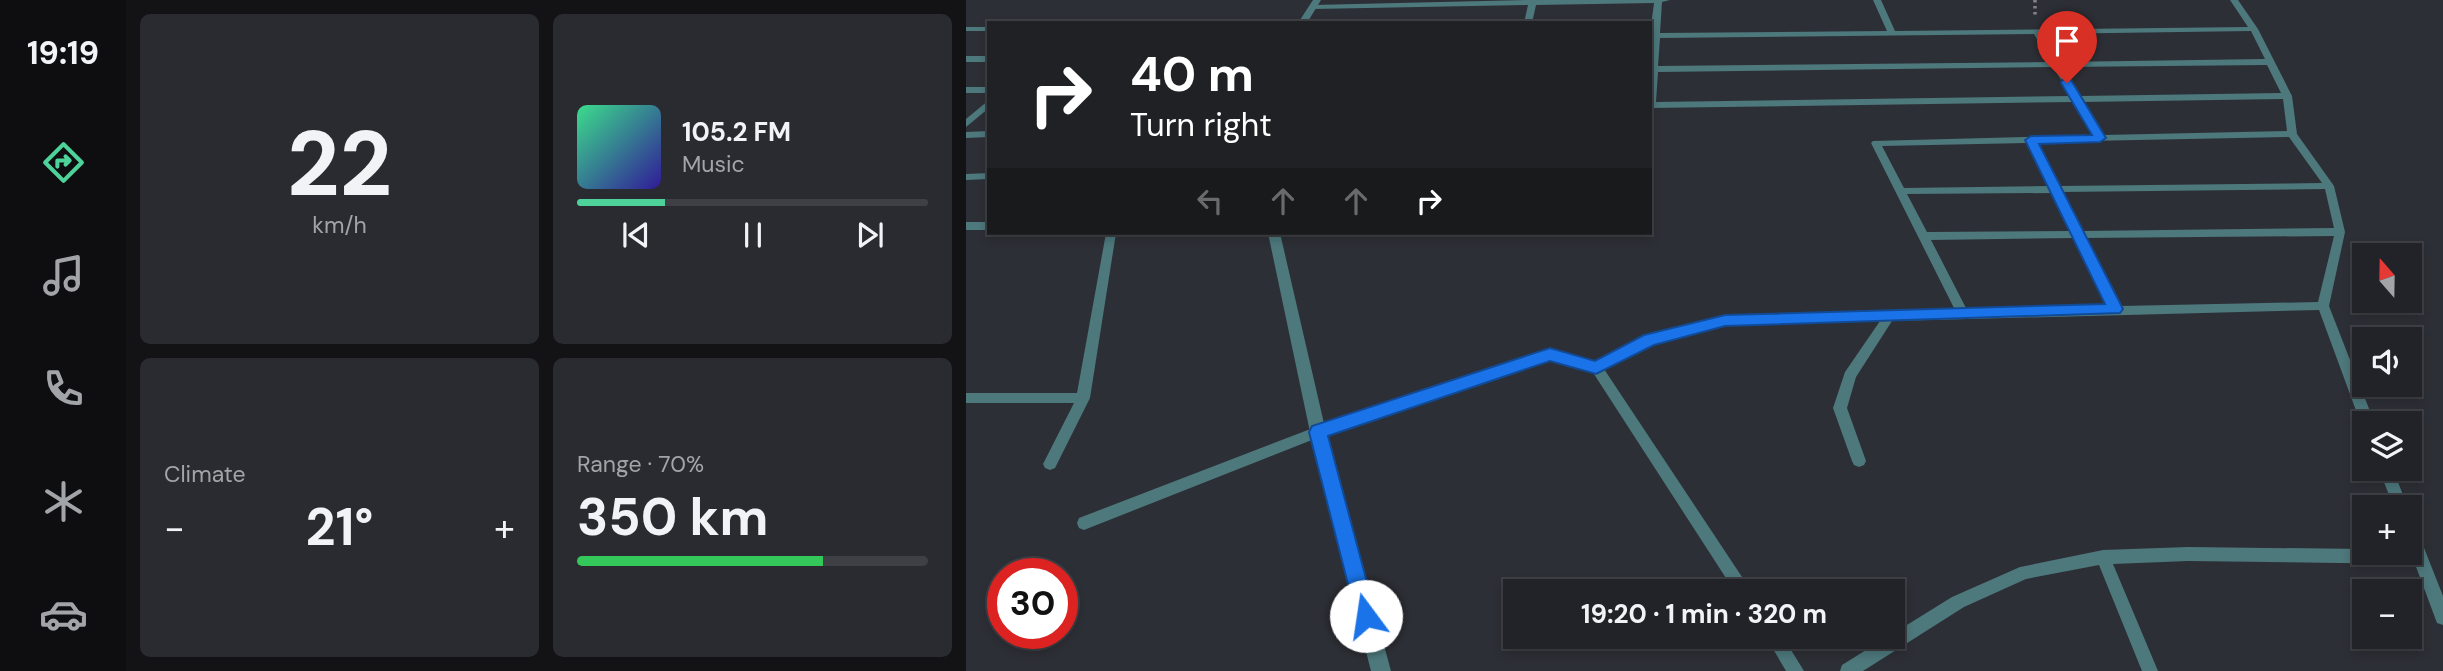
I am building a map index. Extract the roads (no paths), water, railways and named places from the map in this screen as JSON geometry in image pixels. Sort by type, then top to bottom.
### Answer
[{"type":"street","points":[[1303,21],[1315,3]]},
{"type":"street","points":[[1274,235],[1318,432],[1381,671]]},
{"type":"lane","points":[[1658,0],[1652,36],[2253,29]]},
{"type":"lane","points":[[1315,3],[1666,0]]},
{"type":"lane","points":[[1877,0],[1892,32]]},
{"type":"lane","points":[[2234,0],[2253,29],[2287,96],[2292,134],[2329,186],[2340,232],[2323,306],[2363,411]]},
{"type":"lane","points":[[1528,21],[1533,2]]},
{"type":"lane","points":[[966,29],[987,29]]},
{"type":"lane","points":[[2036,31],[2100,138]]},
{"type":"lane","points":[[966,59],[987,59]]},
{"type":"lane","points":[[1652,69],[2270,62]]},
{"type":"lane","points":[[966,90],[987,90]]},
{"type":"lane","points":[[1652,105],[2287,96]]},
{"type":"lane","points":[[966,124],[987,105]]},
{"type":"lane","points":[[966,135],[987,134]]},
{"type":"lane","points":[[1963,314],[1876,144],[2292,134]]},
{"type":"lane","points":[[2031,140],[2115,309]]},
{"type":"lane","points":[[966,177],[987,176]]},
{"type":"lane","points":[[1901,191],[2329,186]]},
{"type":"lane","points":[[966,226],[987,226]]},
{"type":"lane","points":[[1923,236],[2340,232]]},
{"type":"lane","points":[[1049,464],[1083,398],[1111,235]]},
{"type":"lane","points":[[1596,368],[1650,340],[1725,320],[2323,306]]},
{"type":"lane","points":[[1859,461],[1840,408],[1850,376],[1889,316]]},
{"type":"lane","points":[[1084,523],[1318,432],[1550,354],[1596,368],[1735,579]]},
{"type":"lane","points":[[966,398],[1083,398]]},
{"type":"lane","points":[[1848,671],[1958,603],[2025,572],[2103,557],[2188,554],[2352,556]]},
{"type":"lane","points":[[2103,557],[2150,671]]},
{"type":"lane","points":[[2422,562],[2443,617]]},
{"type":"lane","points":[[1782,649],[1796,671]]}]
